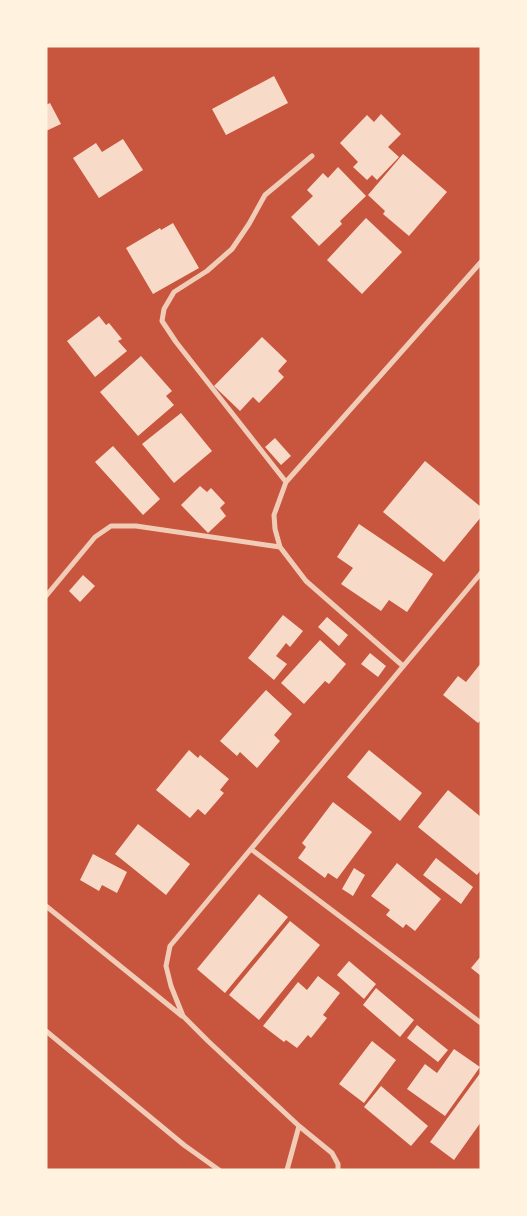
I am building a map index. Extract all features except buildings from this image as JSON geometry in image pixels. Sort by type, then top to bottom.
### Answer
[{"type":"street","points":[[286,482],[176,342],[162,321],[164,309],[174,292],[207,271],[232,249],[265,196],[312,156]]},
{"type":"street","points":[[403,666],[306,581],[280,547],[275,529],[274,515],[286,482],[481,262]]},
{"type":"street","points":[[46,596],[95,537],[111,526],[136,526],[280,547]]},
{"type":"street","points":[[183,1016],[171,986],[166,966],[170,946],[481,573]]},
{"type":"street","points":[[251,849],[481,1023]]},
{"type":"street","points":[[46,906],[183,1016],[299,1126],[332,1153],[338,1164],[338,1170]]},
{"type":"street","points":[[46,1031],[184,1145],[219,1170]]},
{"type":"street","points":[[287,1170],[299,1126]]}]
